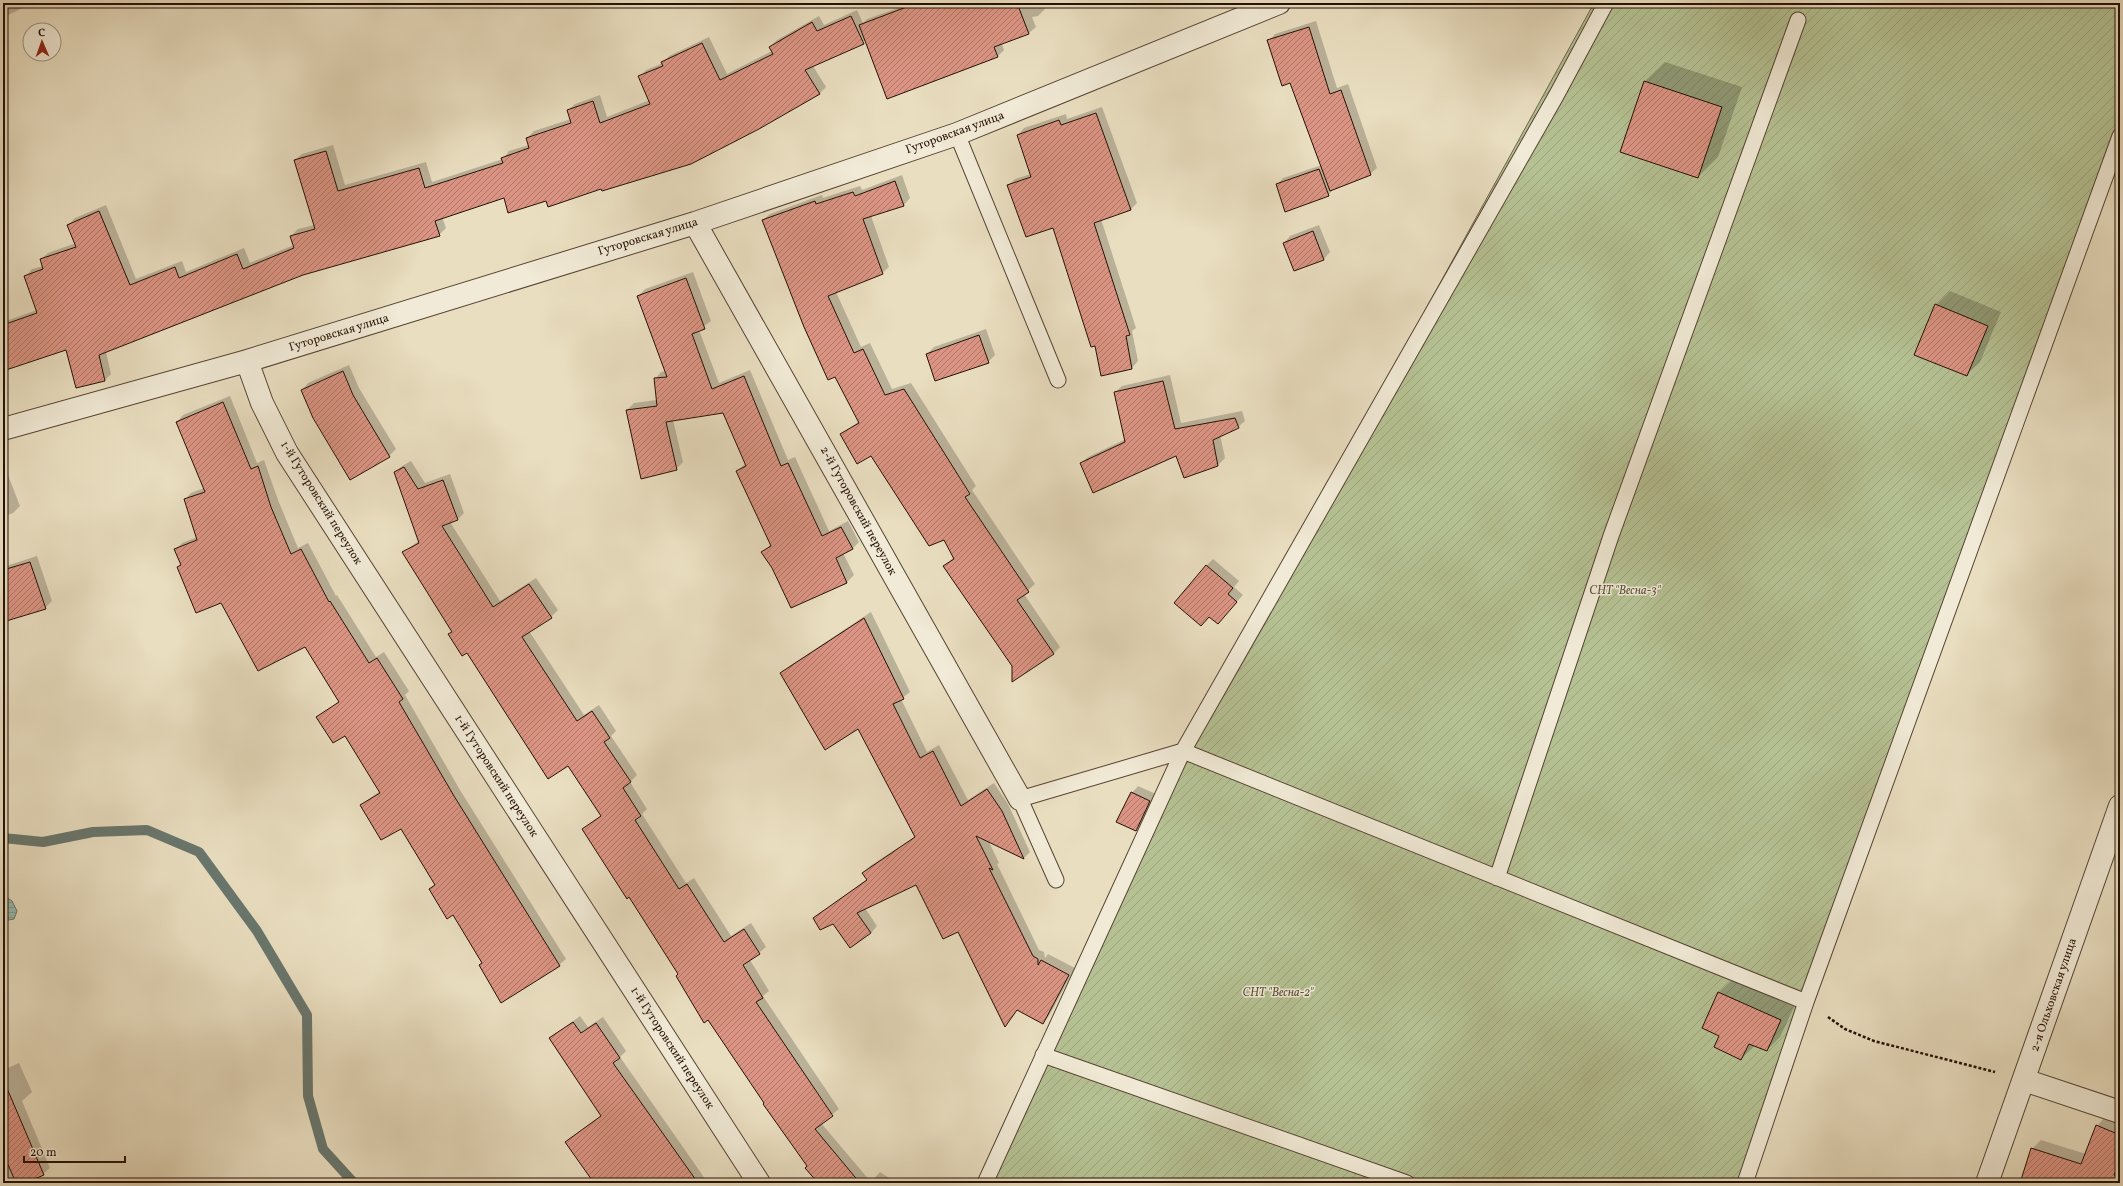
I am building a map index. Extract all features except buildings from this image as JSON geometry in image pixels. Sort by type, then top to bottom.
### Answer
[{"type":"street","name":"Гуторовская улица","points":[[3,429],[247,361],[695,223],[957,134],[1279,3]]},
{"type":"street","name":"2-й Гуторовский переулок","points":[[695,223],[1020,799]]},
{"type":"street","name":"1-й Гуторовский переулок","points":[[247,361],[262,403],[287,452],[759,1183]]},
{"type":"street","name":"2-я Ольховская улица","points":[[1987,1183],[2120,806]]},
{"type":"street","points":[[2024,1080],[2120,1112]]},
{"type":"lane","points":[[985,1183],[1183,751],[1540,123],[1606,3]]},
{"type":"lane","points":[[1497,878],[1611,536],[1798,20]]},
{"type":"lane","points":[[957,134],[1058,380]]},
{"type":"lane","points":[[1745,1183],[1806,1002],[2120,136]]},
{"type":"lane","points":[[1056,880],[1020,799],[1183,751],[1806,1002]]},
{"type":"lane","points":[[1043,1055],[1407,1183]]},
{"type":"path","points":[[1806,1002],[1845,1029],[1874,1041],[2024,1080]]},
{"type":"green space","name":"СНТ \"Весна-3\"","points":[[1594,3],[2120,3],[2120,136],[1745,1183],[980,1183],[1183,751]]},
{"type":"water","points":[[3,895],[12,901],[17,911],[14,919],[3,921]]},
{"type":"waterway","points":[[3,838],[43,842],[93,832],[147,830],[199,852],[257,931],[307,1015],[308,1096],[323,1149],[354,1183]]},
{"type":"park label","name":"СНТ \"Весна-2\"","points":[[1278,993]]}]
